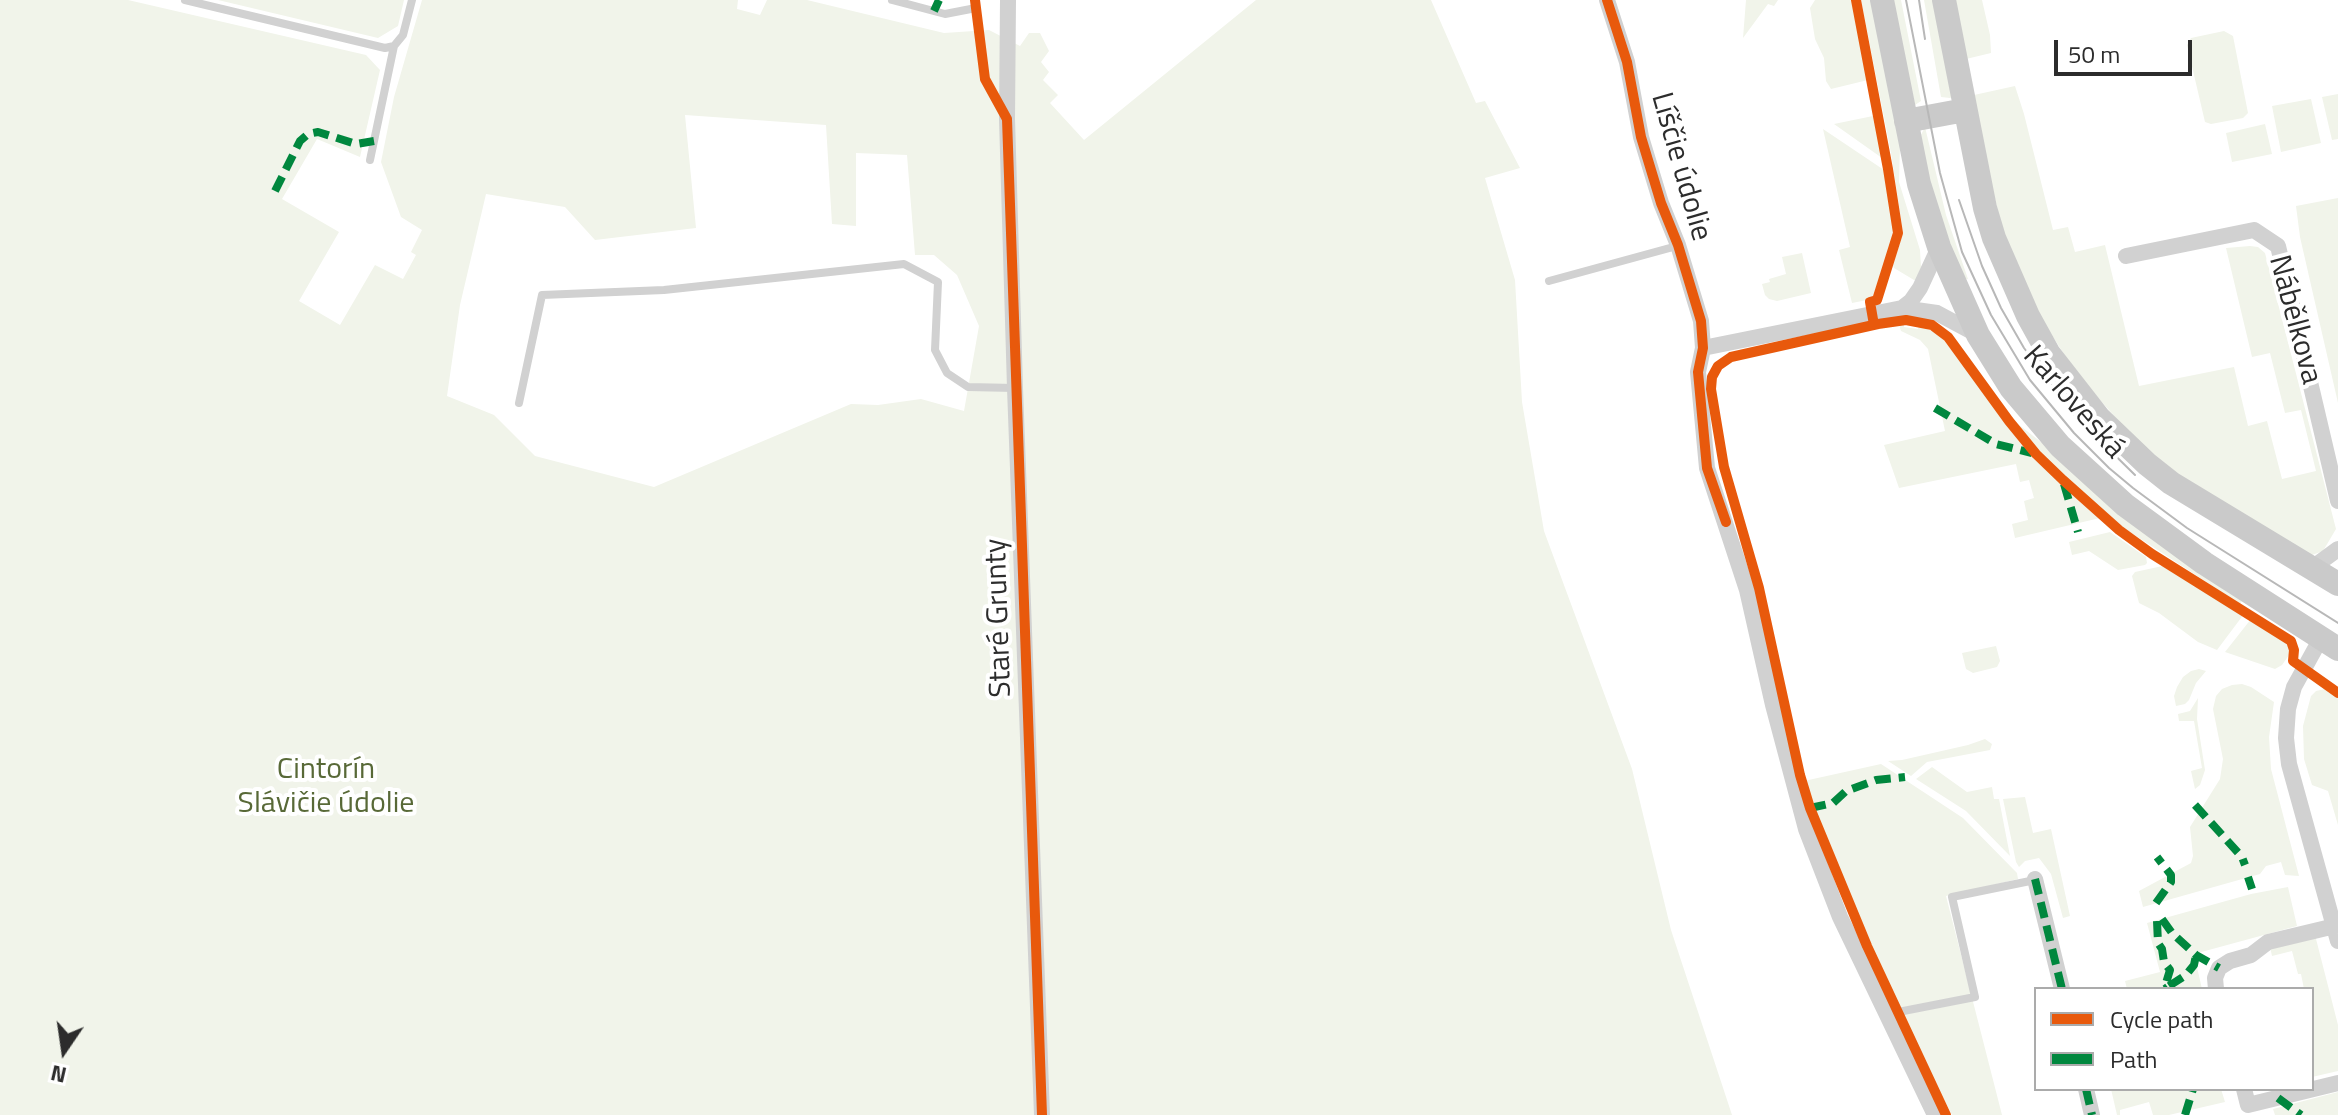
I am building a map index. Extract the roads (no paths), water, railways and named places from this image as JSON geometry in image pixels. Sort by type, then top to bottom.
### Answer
[{"type":"main road","name":"Karloveská","points":[[1882,0],[1919,184],[1939,247],[1978,335],[1995,364],[2024,405],[2060,446],[2125,505],[2204,563],[2330,644]]},
{"type":"main road","name":"Karloveská","points":[[1944,0],[1985,208],[1994,238],[2028,316],[2049,354],[2077,392],[2121,441],[2171,483],[2338,584]]},
{"type":"main road","points":[[1906,121],[1965,110]]},
{"type":"street","name":"Staré Grunty","points":[[1008,0],[1007,119],[1015,388],[1042,1115]]},
{"type":"street","name":"Líščie údolie","points":[[1607,0],[1627,62],[1641,137],[1701,321],[1703,348],[1698,372],[1707,468],[1747,590],[1806,829],[1840,917],[1935,1115]]},
{"type":"street","name":"Nábělkova","points":[[2126,256],[2254,230],[2278,246],[2338,501]]},
{"type":"street","points":[[1892,315],[1920,288],[1939,247]]},
{"type":"street","points":[[1703,348],[1892,315],[1937,313],[1978,335]]},
{"type":"street","points":[[2312,568],[2338,549]]},
{"type":"street","points":[[2216,987],[2219,968],[2251,955],[2268,942],[2336,934],[2289,764],[2286,738],[2288,709],[2294,687],[2330,644]]},
{"type":"street","points":[[2035,879],[2062,987]]},
{"type":"street","points":[[2314,1089],[2338,1083]]},
{"type":"street","points":[[2086,1091],[2092,1115]]},
{"type":"street","points":[[2244,1091],[2248,1105],[2305,1091]]},
{"type":"lane","points":[[185,0],[385,48],[394,46]]},
{"type":"lane","points":[[370,160],[394,46],[403,35],[412,0]]},
{"type":"lane","points":[[892,0],[945,14],[975,4],[985,79],[1007,119]]},
{"type":"lane","points":[[1549,281],[1678,245]]},
{"type":"lane","points":[[519,403],[542,295],[664,290],[904,264],[938,282],[935,350],[947,373],[968,387],[1015,388]]},
{"type":"lane","points":[[1888,1014],[1975,997],[1952,897],[2035,879]]},
{"type":"tram line","points":[[1906,0],[1940,173],[1962,252],[1991,315],[2030,380],[2074,433],[2133,488],[2187,528],[2338,623]]},
{"type":"tram line","points":[[1919,0],[1925,39]]},
{"type":"tram line","points":[[1959,200],[1982,266],[2024,348],[2076,417],[2135,475]]},
{"type":"park label","name":"Cintorín Slávičie údolie","points":[[326,788]]}]
